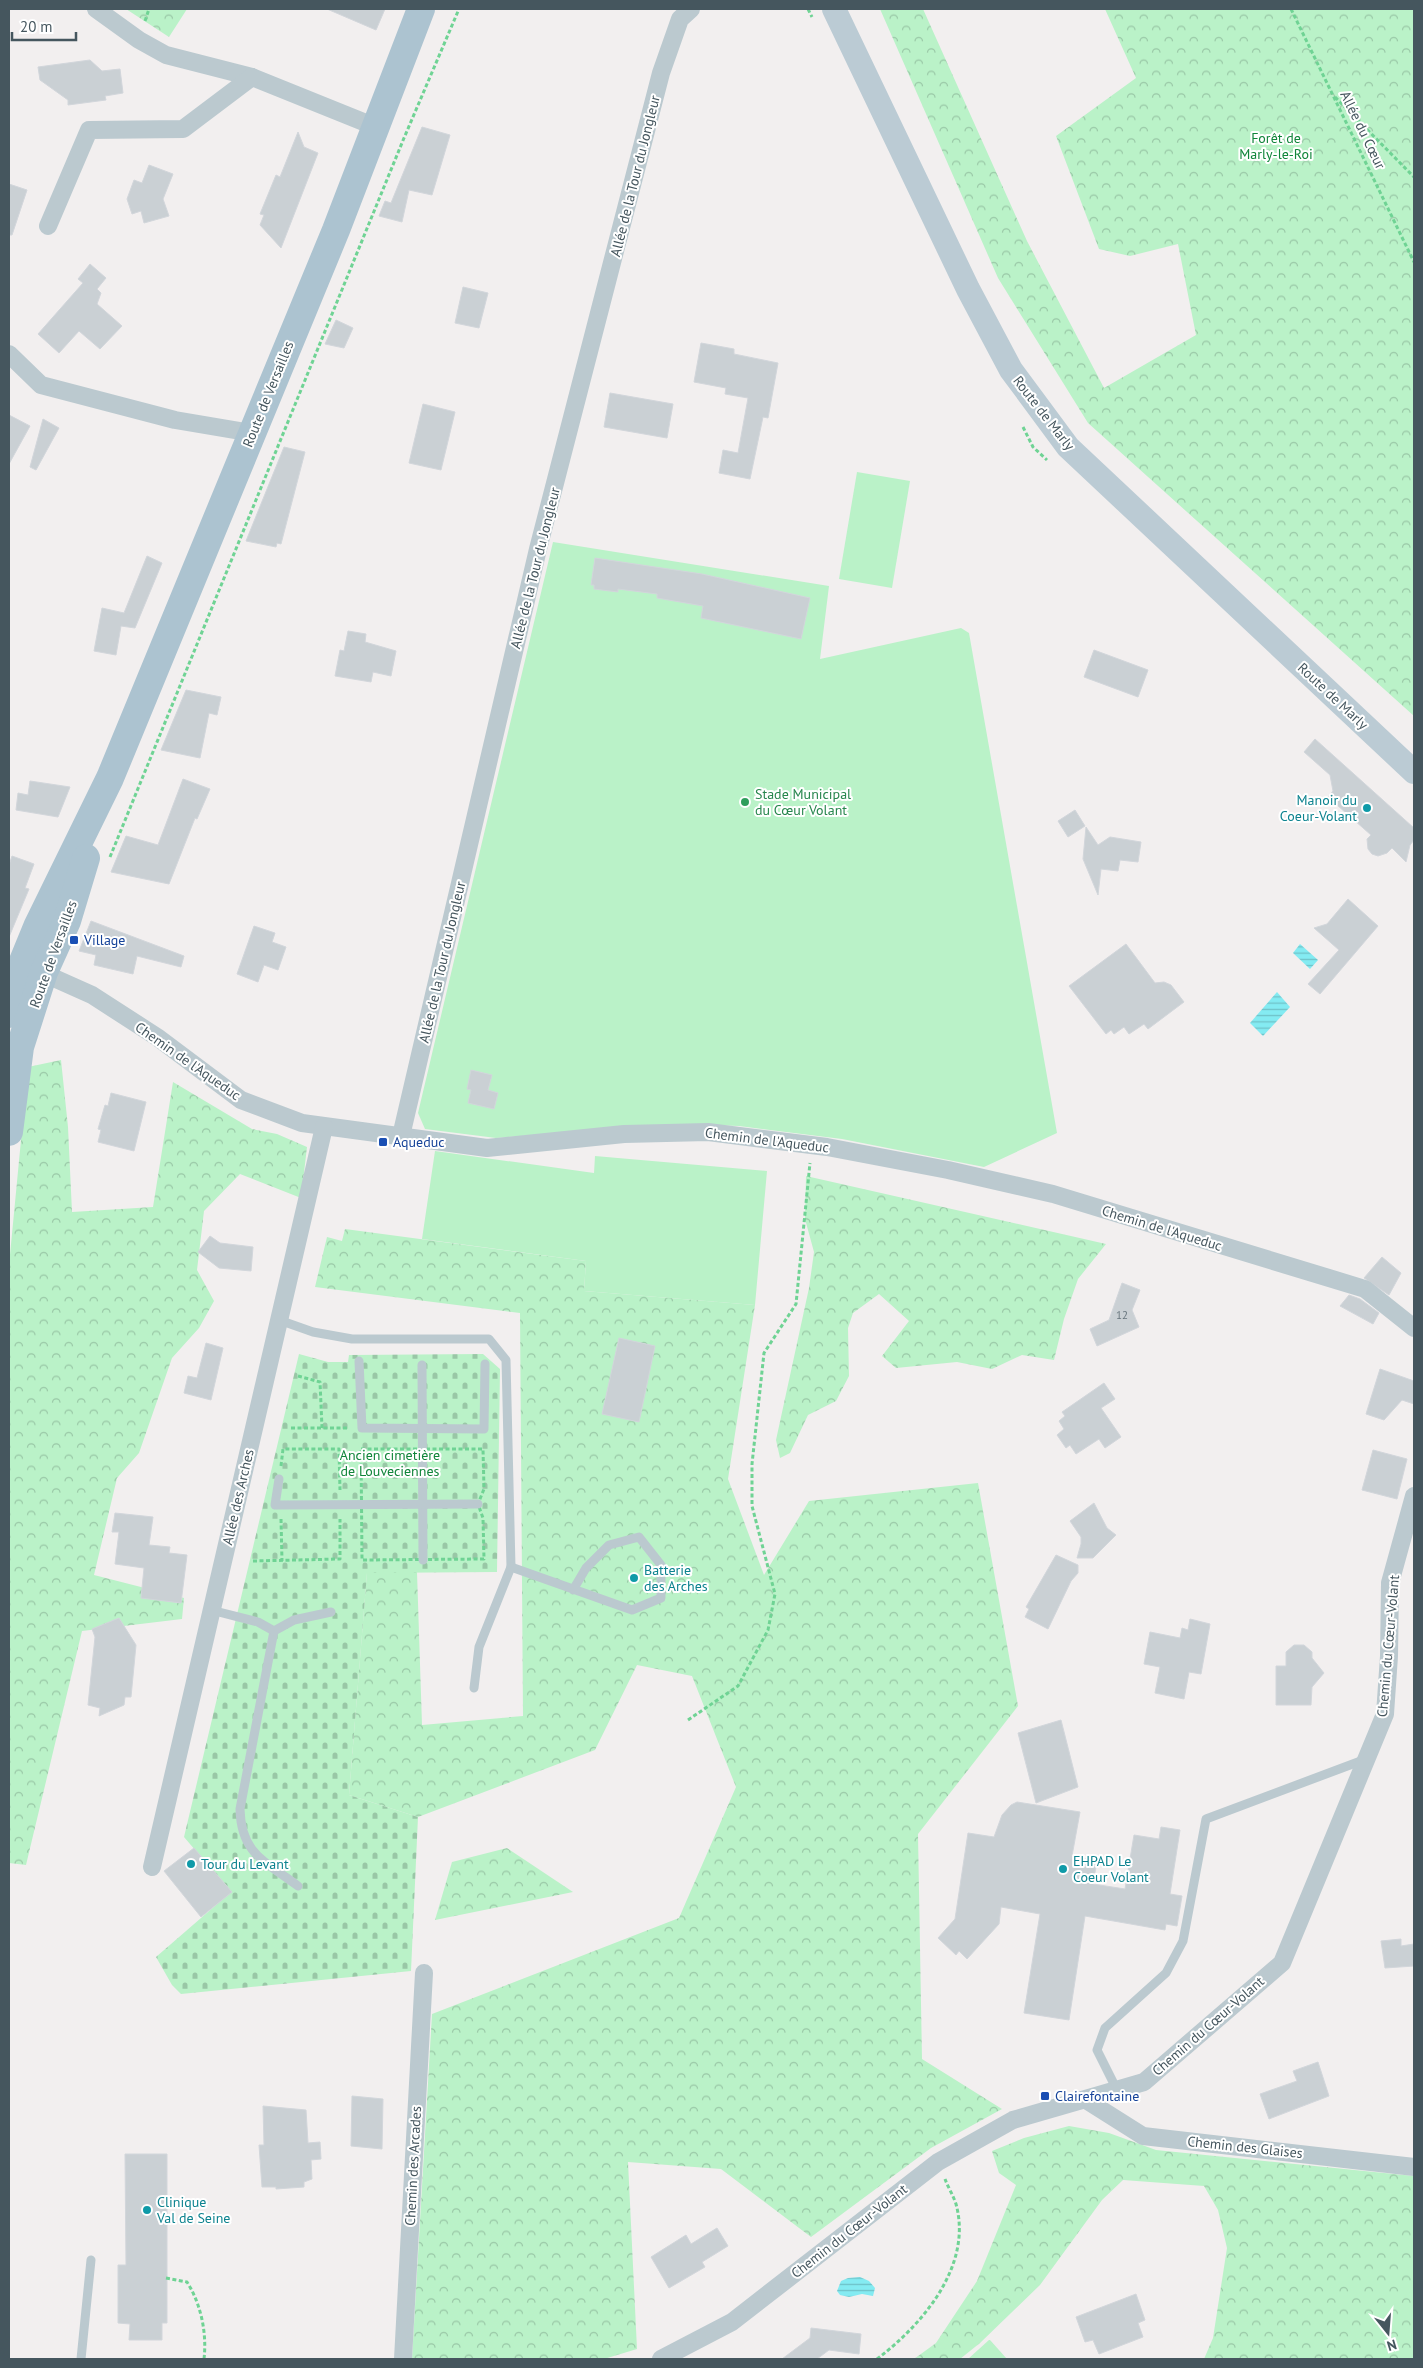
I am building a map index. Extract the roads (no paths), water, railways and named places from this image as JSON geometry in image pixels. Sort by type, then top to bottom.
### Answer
[{"type":"main road","name":"Route de Versailles","points":[[9,1014],[37,927],[110,778],[252,433],[422,9]]},
{"type":"main road","name":"Route de Marly","points":[[834,9],[972,297],[1011,370],[1068,446],[1414,772]]},
{"type":"main road","name":"Route de Versailles","points":[[9,1132],[20,1047],[24,967]]},
{"type":"street","points":[[96,9],[139,40],[166,55],[252,77],[376,127]]},
{"type":"street","name":"Allée de la Tour du Jongleur","points":[[401,1136],[541,540],[661,73],[680,19],[690,9]]},
{"type":"street","points":[[48,226],[90,130],[183,129],[252,77]]},
{"type":"street","points":[[9,354],[41,385],[175,420],[252,433]]},
{"type":"street","name":"Chemin de l'Aqueduc","points":[[24,967],[92,995],[157,1037],[240,1100],[302,1123],[487,1148],[624,1134],[708,1132],[812,1145],[948,1170],[1063,1197],[1365,1290],[1414,1328]]},
{"type":"street","name":"Allée des Arches","points":[[152,1867],[324,1126]]},
{"type":"street","name":"Chemin du Cœur-Volant","points":[[660,2359],[732,2322],[938,2162],[1013,2120],[1144,2082],[1282,1963],[1385,1714],[1389,1656],[1390,1582],[1414,1496]]},
{"type":"street","name":"Chemin des Arcades","points":[[403,2359],[424,1973]]},
{"type":"street","name":"Chemin des Glaises","points":[[1086,2100],[1143,2136],[1414,2167]]},
{"type":"lane","points":[[279,1320],[313,1332],[352,1339],[489,1339],[506,1360],[511,1567],[479,1647],[474,1688]]},
{"type":"lane","points":[[360,1361],[362,1428],[484,1429],[485,1364]]},
{"type":"lane","points":[[422,1365],[423,1560]]},
{"type":"lane","points":[[279,1479],[275,1505],[478,1504]]},
{"type":"lane","points":[[511,1567],[573,1590],[632,1610],[661,1598],[661,1565],[639,1538],[609,1544],[586,1568],[573,1590]]},
{"type":"lane","points":[[211,1610],[258,1622],[274,1631]]},
{"type":"lane","points":[[274,1631],[294,1620],[331,1612]]},
{"type":"lane","points":[[274,1631],[240,1809],[240,1827],[246,1843],[259,1857],[298,1886]]},
{"type":"lane","points":[[1116,2090],[1096,2050],[1105,2028],[1166,1973],[1183,1941],[1206,1819],[1366,1759]]},
{"type":"lane","points":[[80,2359],[91,2260]]},
{"type":"water","points":[[1300,944],[1318,960],[1310,969],[1293,953]]},
{"type":"water","points":[[1277,992],[1290,1007],[1263,1036],[1250,1023]]},
{"type":"water","points":[[860,2277],[869,2281],[875,2288],[873,2296],[862,2294],[849,2297],[840,2295],[837,2291],[841,2281]]},
{"type":"place","name":"Stade Municipal du Cœur Volant","points":[[745,802]]},
{"type":"place","name":"Manoir du Coeur-Volant","points":[[1367,808]]},
{"type":"place","name":"Village","points":[[74,940]]},
{"type":"place","name":"Aqueduc","points":[[383,1142]]},
{"type":"place","name":"Batterie des Arches","points":[[634,1578]]},
{"type":"place","name":"Tour du Levant","points":[[191,1864]]},
{"type":"place","name":"EHPAD Le Coeur Volant","points":[[1063,1869]]},
{"type":"place","name":"Clairefontaine","points":[[1045,2096]]},
{"type":"place","name":"Clinique Val de Seine","points":[[147,2210]]},
{"type":"park label","name":"Forêt de Marly-le-Roi","points":[[1276,146]]},
{"type":"park label","name":"Ancien cimetière de Louveciennes","points":[[390,1464]]}]
